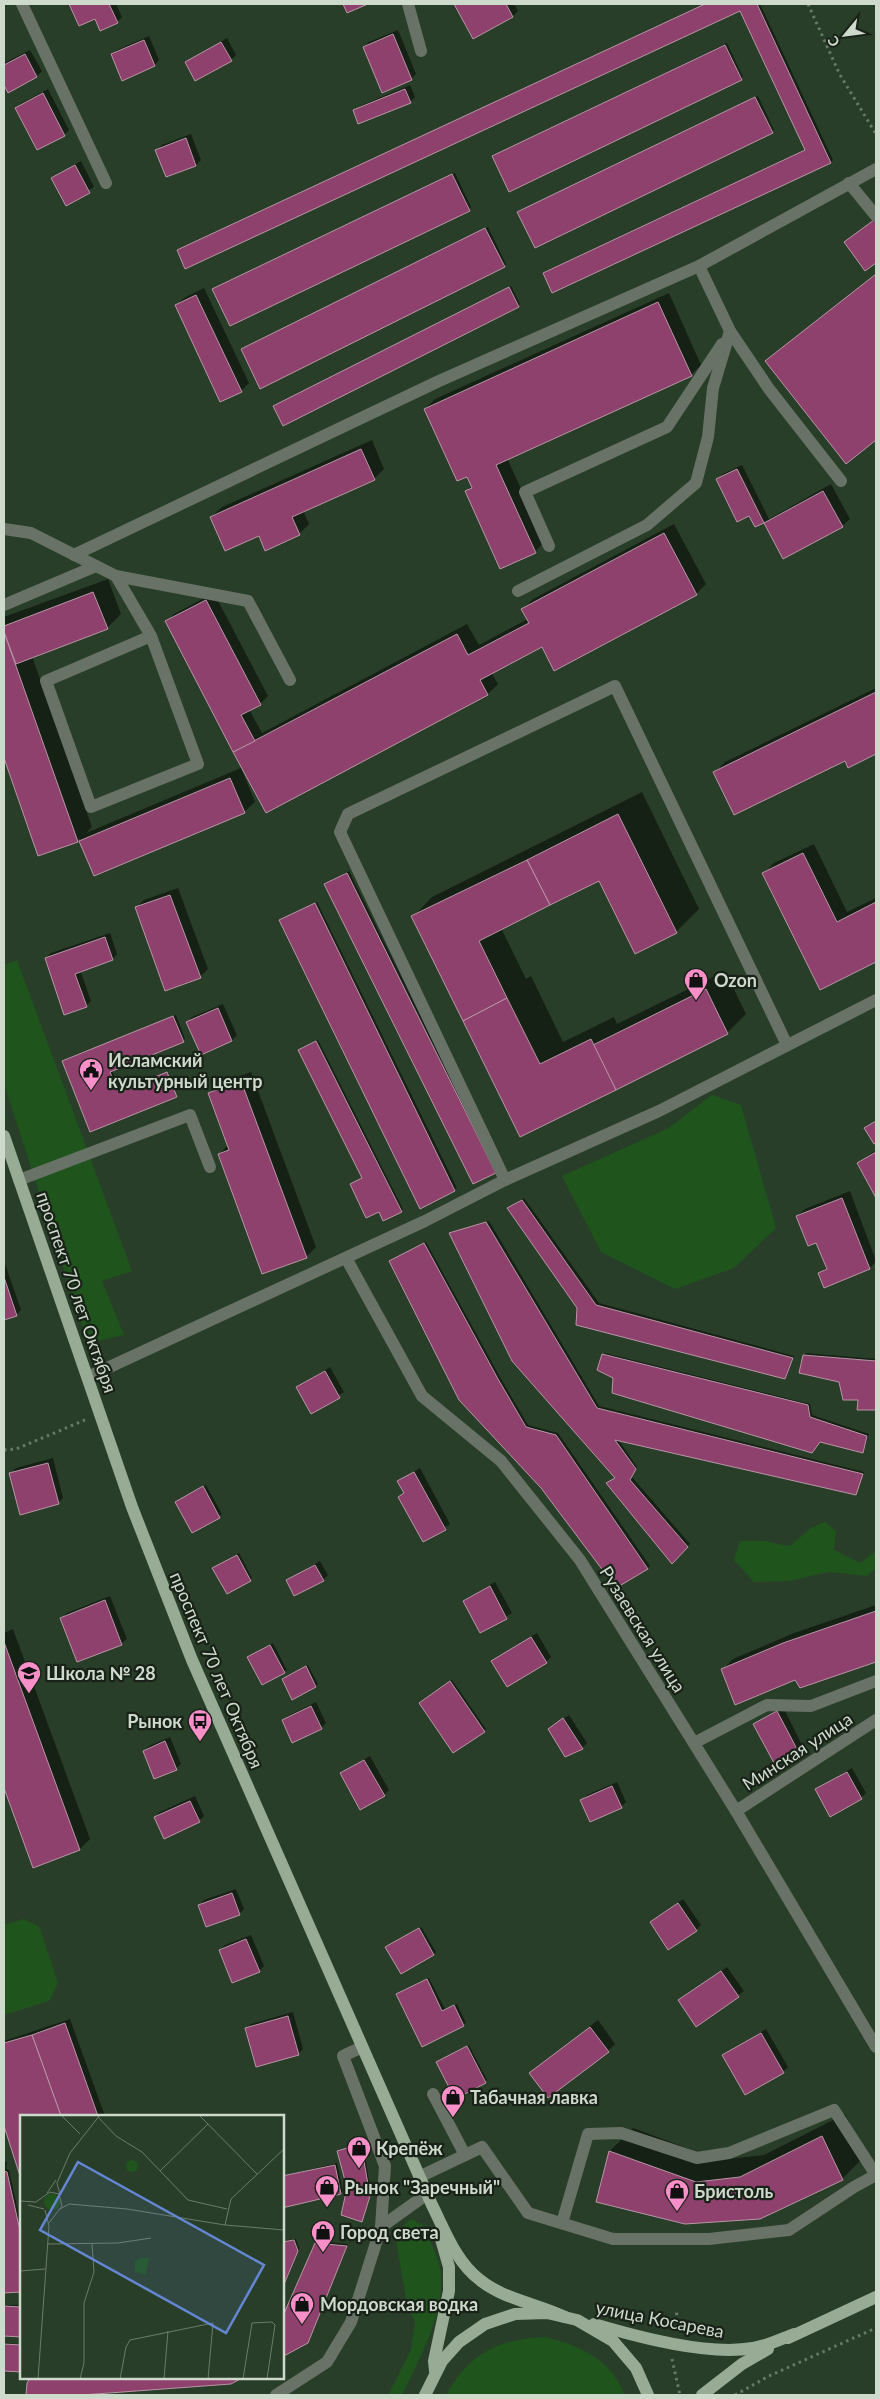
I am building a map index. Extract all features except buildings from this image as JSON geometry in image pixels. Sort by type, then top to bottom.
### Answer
[{"type":"main road","name":"проспект 70 лет Октября","points":[[4,1136],[157,1575],[429,2200],[460,2259],[480,2280],[505,2294],[571,2318]]},
{"type":"main road","name":"проспект 70 лет Октября","points":[[429,2200],[450,2267],[449,2291],[434,2361],[435,2372]]},
{"type":"main road","name":"улица Косарева","points":[[571,2318],[630,2335],[730,2351],[755,2348],[794,2334],[876,2297]]},
{"type":"main road","points":[[424,2394],[435,2372],[459,2342],[485,2324],[515,2314],[547,2313],[571,2318],[613,2341],[636,2368],[648,2395]]},
{"type":"main road","name":"улица Косарева","points":[[702,2395],[742,2364],[794,2334]]},
{"type":"street","points":[[22,4],[106,183]]},
{"type":"street","points":[[408,4],[422,51]]},
{"type":"street","points":[[74,555],[439,382],[699,266],[876,169]]},
{"type":"street","points":[[849,183],[876,216]]},
{"type":"street","points":[[699,266],[730,332],[769,389],[841,482]]},
{"type":"street","points":[[549,546],[525,492],[668,427],[730,332]]},
{"type":"street","points":[[518,591],[647,525],[696,483],[708,437],[713,388],[730,332]]},
{"type":"street","points":[[4,529],[31,533],[116,576],[248,601],[290,680]]},
{"type":"street","points":[[4,605],[96,566]]},
{"type":"street","points":[[116,576],[151,636],[198,764],[91,807],[46,681],[151,636]]},
{"type":"street","points":[[505,1180],[340,832],[348,814],[615,686],[787,1045]]},
{"type":"street","points":[[88,1377],[425,1222],[505,1180],[659,1111],[876,1000]]},
{"type":"street","points":[[19,1180],[190,1115],[210,1167]]},
{"type":"street","name":"Рузаевская улица","points":[[346,1258],[422,1396],[501,1461],[580,1560],[736,1811],[876,2047]]},
{"type":"street","points":[[694,1743],[766,1705],[811,1706],[876,1681]]},
{"type":"street","name":"Минская улица","points":[[736,1811],[876,1720]]},
{"type":"street","points":[[276,2395],[328,2362],[351,2322],[380,2226],[385,2166],[343,2056],[362,2047]]},
{"type":"street","points":[[433,2094],[465,2155]]},
{"type":"street","points":[[419,2177],[482,2147],[528,2213],[613,2239],[709,2239],[789,2230],[854,2187],[876,2175],[834,2110],[729,2153],[696,2158],[621,2133],[588,2134],[562,2223]]},
{"type":"street","points":[[380,2226],[429,2200]]},
{"type":"path","points":[[808,4],[840,75],[876,134]]},
{"type":"path","points":[[4,1450],[16,1449],[100,1414]]},
{"type":"path","points":[[735,2395],[768,2376],[876,2328]]},
{"type":"green space","points":[[17,960],[132,1271],[102,1281],[124,1335],[88,1343],[4,1084],[4,965]]},
{"type":"green space","points":[[712,1095],[741,1105],[776,1228],[734,1268],[675,1289],[601,1252],[562,1176],[669,1128]]},
{"type":"green space","points":[[825,1522],[836,1531],[834,1550],[860,1563],[876,1551],[876,1568],[867,1576],[829,1572],[790,1581],[754,1582],[734,1560],[740,1541],[764,1541],[790,1546],[811,1528]]},
{"type":"green space","points":[[23,1919],[39,1926],[58,1983],[49,2001],[4,2015],[4,1925]]},
{"type":"green space","points":[[411,2219],[423,2225],[439,2263],[441,2290],[439,2306],[429,2337],[402,2395],[388,2395],[411,2350],[415,2321],[407,2306],[395,2234]]},
{"type":"green space","points":[[546,2337],[582,2350],[603,2363],[619,2383],[625,2395],[446,2395],[465,2368],[487,2351],[514,2341]]},
{"type":"place","name":"Ozon","points":[[696,1001]]},
{"type":"place","name":"Исламский культурный центр","points":[[91,1091]]},
{"type":"place","name":"Школа № 28","points":[[29,1694]]},
{"type":"place","name":"Рынок","points":[[200,1742]]},
{"type":"place","name":"Табачная лавка","points":[[453,2118]]},
{"type":"place","name":"Крепёж","points":[[359,2169]]},
{"type":"place","name":"Рынок \"Заречный\"","points":[[327,2208]]},
{"type":"place","name":"Бристоль","points":[[677,2212]]},
{"type":"place","name":"Город света","points":[[323,2253]]},
{"type":"place","name":"Мордовская водка","points":[[302,2325]]}]
